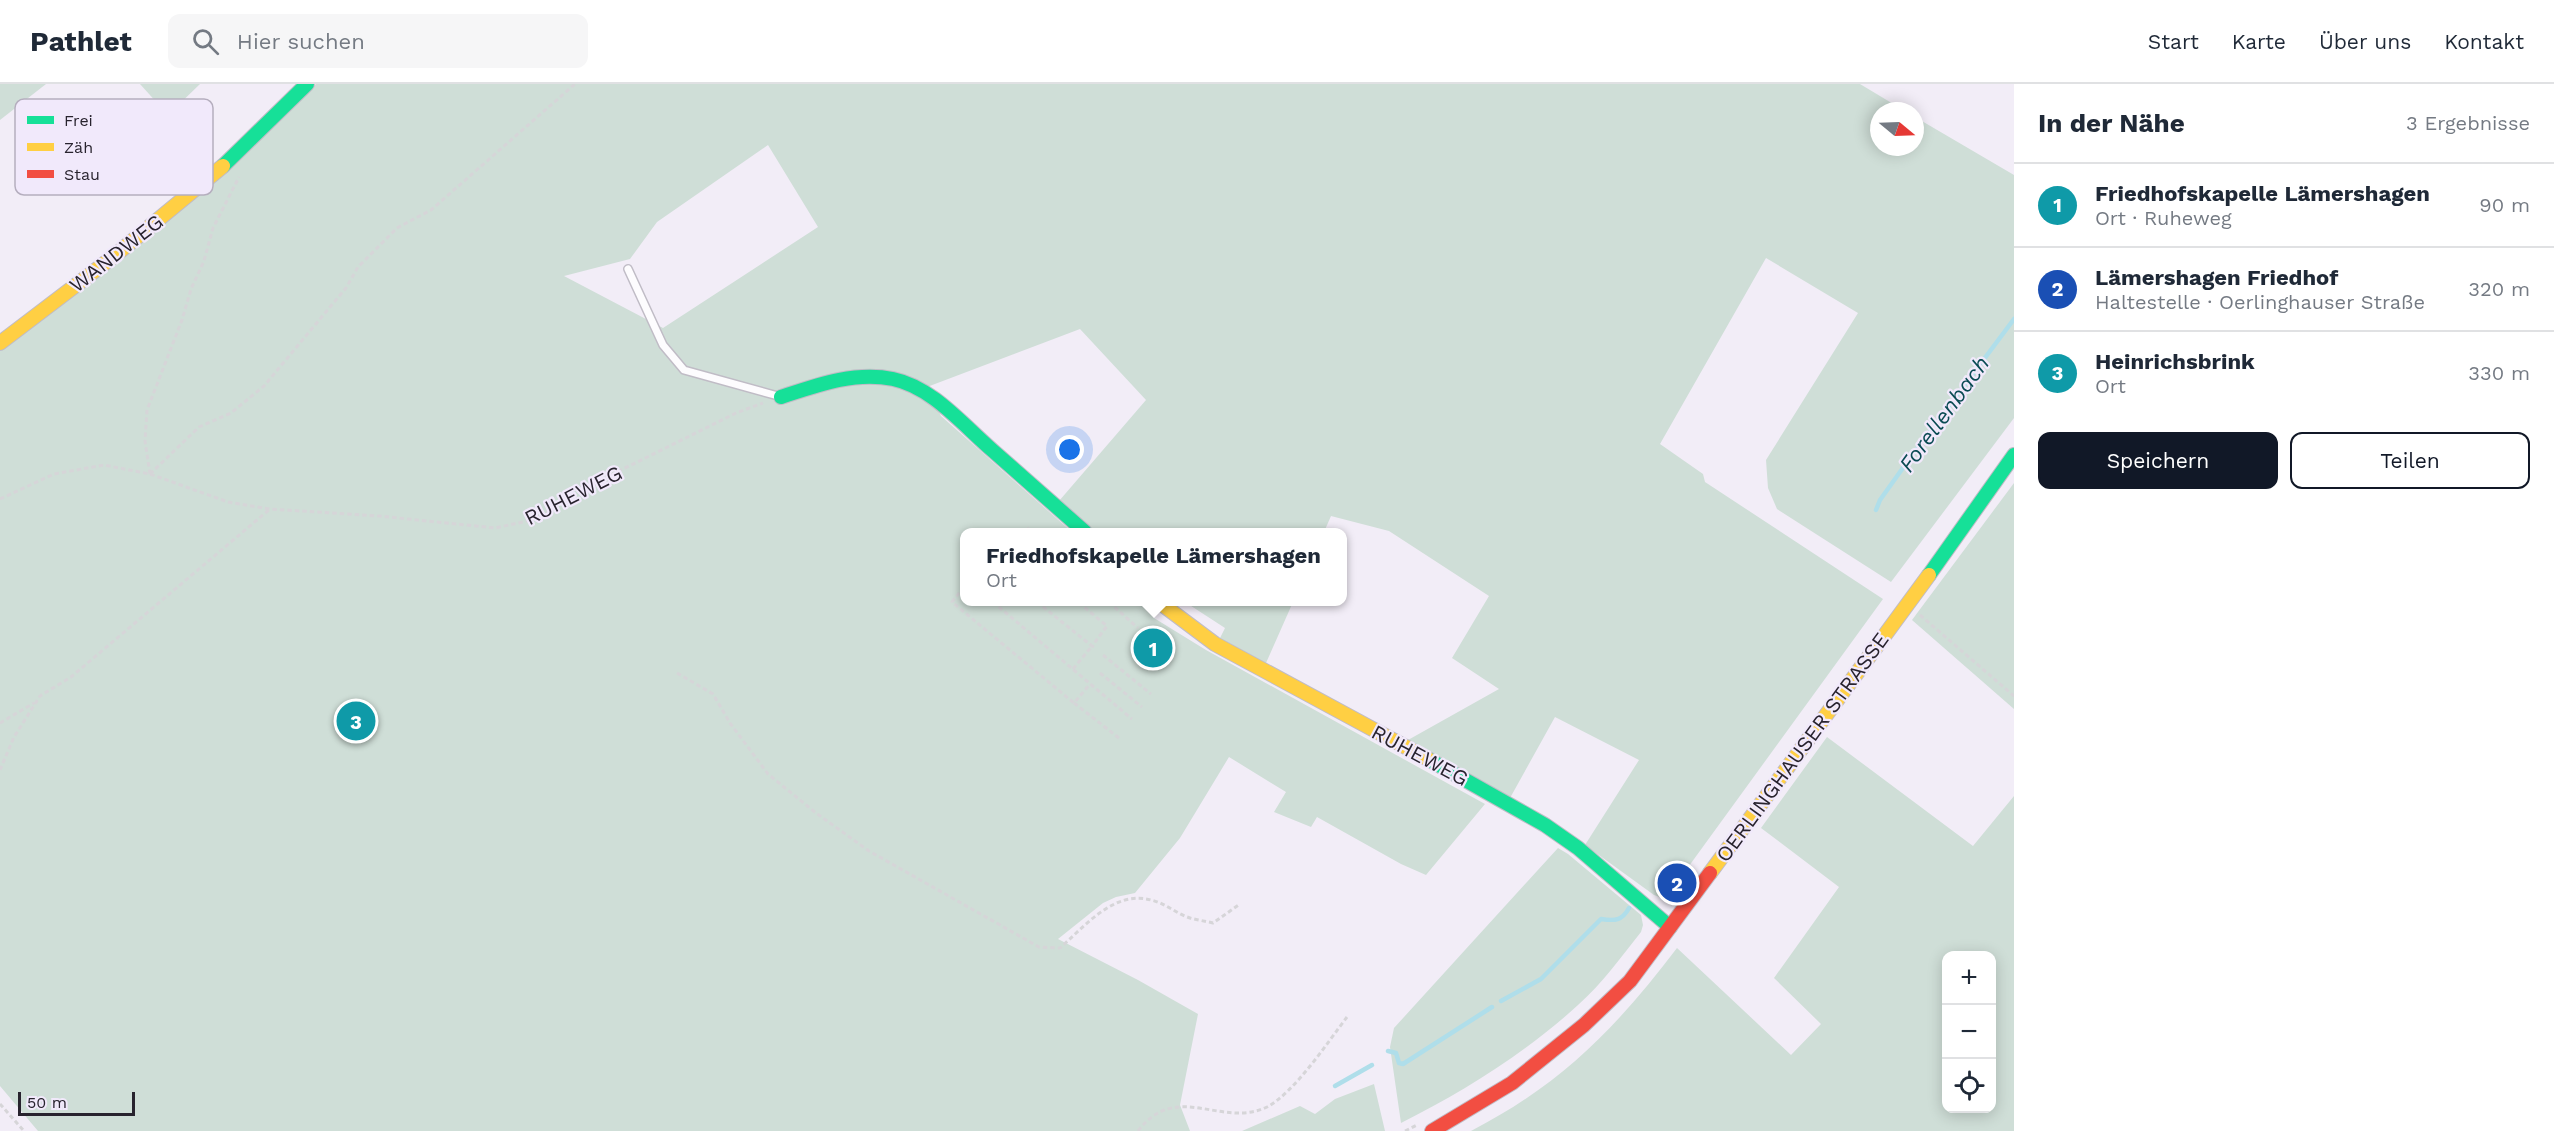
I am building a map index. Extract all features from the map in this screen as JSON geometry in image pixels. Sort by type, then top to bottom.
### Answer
[{"type":"street","name":"WANDWEG","points":[[213,175],[232,159],[307,84]]},
{"type":"street","name":"WANDWEG","points":[[0,343],[113,257],[188,195]]},
{"type":"street","points":[[781,397],[829,381],[885,376],[911,384],[938,402],[1080,528]]},
{"type":"street","name":"OERLINGHAUSER STRASSE","points":[[1432,1131],[1500,1093],[1530,1072],[1594,1019],[1630,981],[1908,604],[2014,455]]},
{"type":"street","name":"RUHEWEG","points":[[1164,606],[1215,644],[1545,825],[1578,848],[1670,927]]},
{"type":"lane","points":[[628,269],[663,345],[684,370],[781,397]]},
{"type":"path","points":[[150,474],[199,428],[231,413],[264,386],[346,288],[358,267],[397,228],[431,210],[575,84]]},
{"type":"path","points":[[150,474],[145,441],[147,410],[182,320],[191,289],[204,261],[213,228],[242,171]]},
{"type":"path","name":"RUHEWEG","points":[[0,499],[54,474],[104,465],[150,474],[228,502],[270,509],[380,516],[495,528],[532,520],[613,474],[736,412],[781,397]]},
{"type":"path","points":[[0,770],[14,737],[40,696],[71,677],[270,509]]},
{"type":"path","points":[[960,592],[951,602],[1119,738]]},
{"type":"path","points":[[1908,604],[2014,696]]},
{"type":"path","points":[[998,606],[1132,719]]},
{"type":"path","points":[[1042,606],[1093,646]]},
{"type":"path","points":[[1073,669],[1107,626],[1083,606]]},
{"type":"path","points":[[1113,606],[1138,628]]},
{"type":"path","points":[[1104,655],[1151,694]]},
{"type":"path","points":[[677,673],[713,694],[730,723],[768,774],[816,813],[869,851],[1039,947],[1060,948],[1107,908],[1119,901],[1134,898],[1152,900],[1190,918],[1213,922],[1240,904]]},
{"type":"path","points":[[1100,673],[1142,706]]},
{"type":"path","points":[[1074,703],[1090,684]]},
{"type":"path","points":[[0,723],[36,702]]},
{"type":"path","points":[[1138,1131],[1161,1110],[1175,1106],[1244,1114],[1268,1107],[1292,1088],[1347,1017]]},
{"type":"path","points":[[0,1104],[24,1131]]},
{"type":"path","points":[[1405,1131],[1420,1123]]},
{"type":"shaded area","points":[[0,84],[46,84],[27,99],[15,99],[15,108],[0,120]]},
{"type":"shaded area","points":[[140,84],[200,84],[185,99],[154,99]]},
{"type":"shaded area","points":[[316,84],[1860,84],[1890,102],[1870,102],[1870,156],[1924,156],[1924,122],[2014,175],[2014,418],[1891,582],[1777,509],[1768,488],[1766,460],[1858,313],[1766,258],[1660,444],[1703,474],[1705,482],[1883,599],[1665,899],[1654,895],[1585,845],[1639,760],[1555,717],[1510,798],[1408,740],[1499,689],[1452,658],[1489,596],[1389,531],[1331,516],[1326,528],[1089,528],[1059,501],[1146,400],[1080,329],[927,387],[941,416],[1067,528],[960,528],[960,606],[1143,606],[1154,618],[1206,650],[1485,804],[1426,875],[1401,864],[1317,817],[1311,827],[1274,812],[1286,792],[1229,757],[1180,838],[1135,893],[1116,897],[1103,903],[1058,939],[1198,1014],[1180,1105],[1190,1131],[38,1131],[0,1086],[0,351],[185,195],[213,195],[213,171]],"holes":[[[768,145],[818,227],[663,328],[564,276],[630,259],[657,222]]]},
{"type":"shaded area","points":[[2014,483],[2014,709],[1912,620]]},
{"type":"shaded area","points":[[1191,606],[1291,606],[1266,663],[1220,638],[1225,628]]},
{"type":"shaded area","points":[[1827,737],[1973,846],[2014,796],[2014,1131],[1471,1131],[1533,1094],[1585,1052],[1632,1004],[1677,948],[1791,1055],[1821,1024],[1774,978],[1839,887],[1761,828]]},
{"type":"shaded area","points":[[1558,848],[1641,915],[1643,925],[1641,932],[1595,988],[1538,1039],[1494,1070],[1401,1123],[1390,1047],[1394,1028]]},
{"type":"shaded area","points":[[1374,1084],[1385,1131],[1242,1131],[1300,1106],[1315,1114],[1335,1099]]},
{"type":"waterway","name":"Forellenbach","points":[[1876,510],[1880,500],[1910,458],[2014,319]]},
{"type":"waterway","name":"Forellenbach","points":[[1501,1001],[1541,979],[1601,919],[1618,919],[1629,908]]},
{"type":"waterway","name":"Forellenbach","points":[[1388,1051],[1396,1053],[1399,1063],[1403,1064],[1492,1007]]},
{"type":"waterway","name":"Forellenbach","points":[[1335,1086],[1372,1065]]},
{"type":"traffic: fast","points":[[223,166],[307,84]]},
{"type":"traffic: fast","points":[[781,397],[850,378],[879,377],[907,383],[934,398],[946,408],[1080,528]]},
{"type":"traffic: fast","points":[[1929,575],[2014,455]]},
{"type":"traffic: fast","points":[[1428,759],[1545,825],[1578,848],[1670,927]]},
{"type":"traffic: slow","points":[[213,174],[223,166]]},
{"type":"traffic: slow","points":[[0,343],[113,257],[188,195]]},
{"type":"traffic: slow","points":[[1710,873],[1929,575]]},
{"type":"traffic: slow","points":[[1164,606],[1215,644],[1428,759]]},
{"type":"traffic: jam","points":[[1432,1131],[1512,1083],[1584,1025],[1630,981],[1710,873]]},
{"type":"place","name":"Friedhofskapelle Lämershagen","points":[[1153,648]]},
{"type":"place","name":"Heinrichsbrink","points":[[356,721]]},
{"type":"place","name":"Lämershagen Friedhof","points":[[1677,883]]}]
